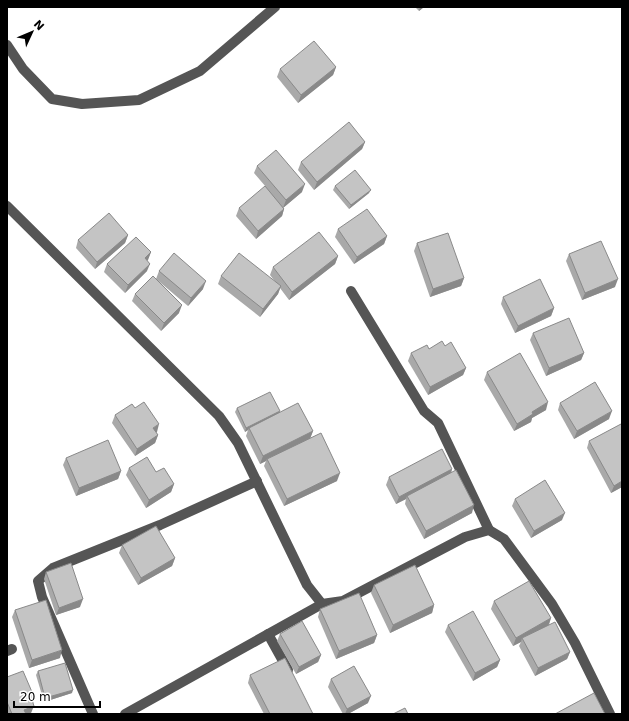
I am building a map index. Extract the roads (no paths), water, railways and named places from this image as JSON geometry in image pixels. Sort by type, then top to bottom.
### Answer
[{"type":"street","points":[[7,45],[23,68],[52,99],[82,104],[139,100],[200,71],[275,7]]},
{"type":"street","points":[[7,206],[219,416],[238,444],[307,585],[322,604]]},
{"type":"street","points":[[351,291],[424,411],[438,422],[489,530],[504,539],[552,604],[575,643],[610,714]]},
{"type":"street","points":[[93,714],[42,597],[38,581],[53,568],[160,525],[257,481]]},
{"type":"street","points":[[125,714],[322,604],[343,600],[466,537],[489,530]]},
{"type":"street","points":[[268,634],[294,681]]}]
